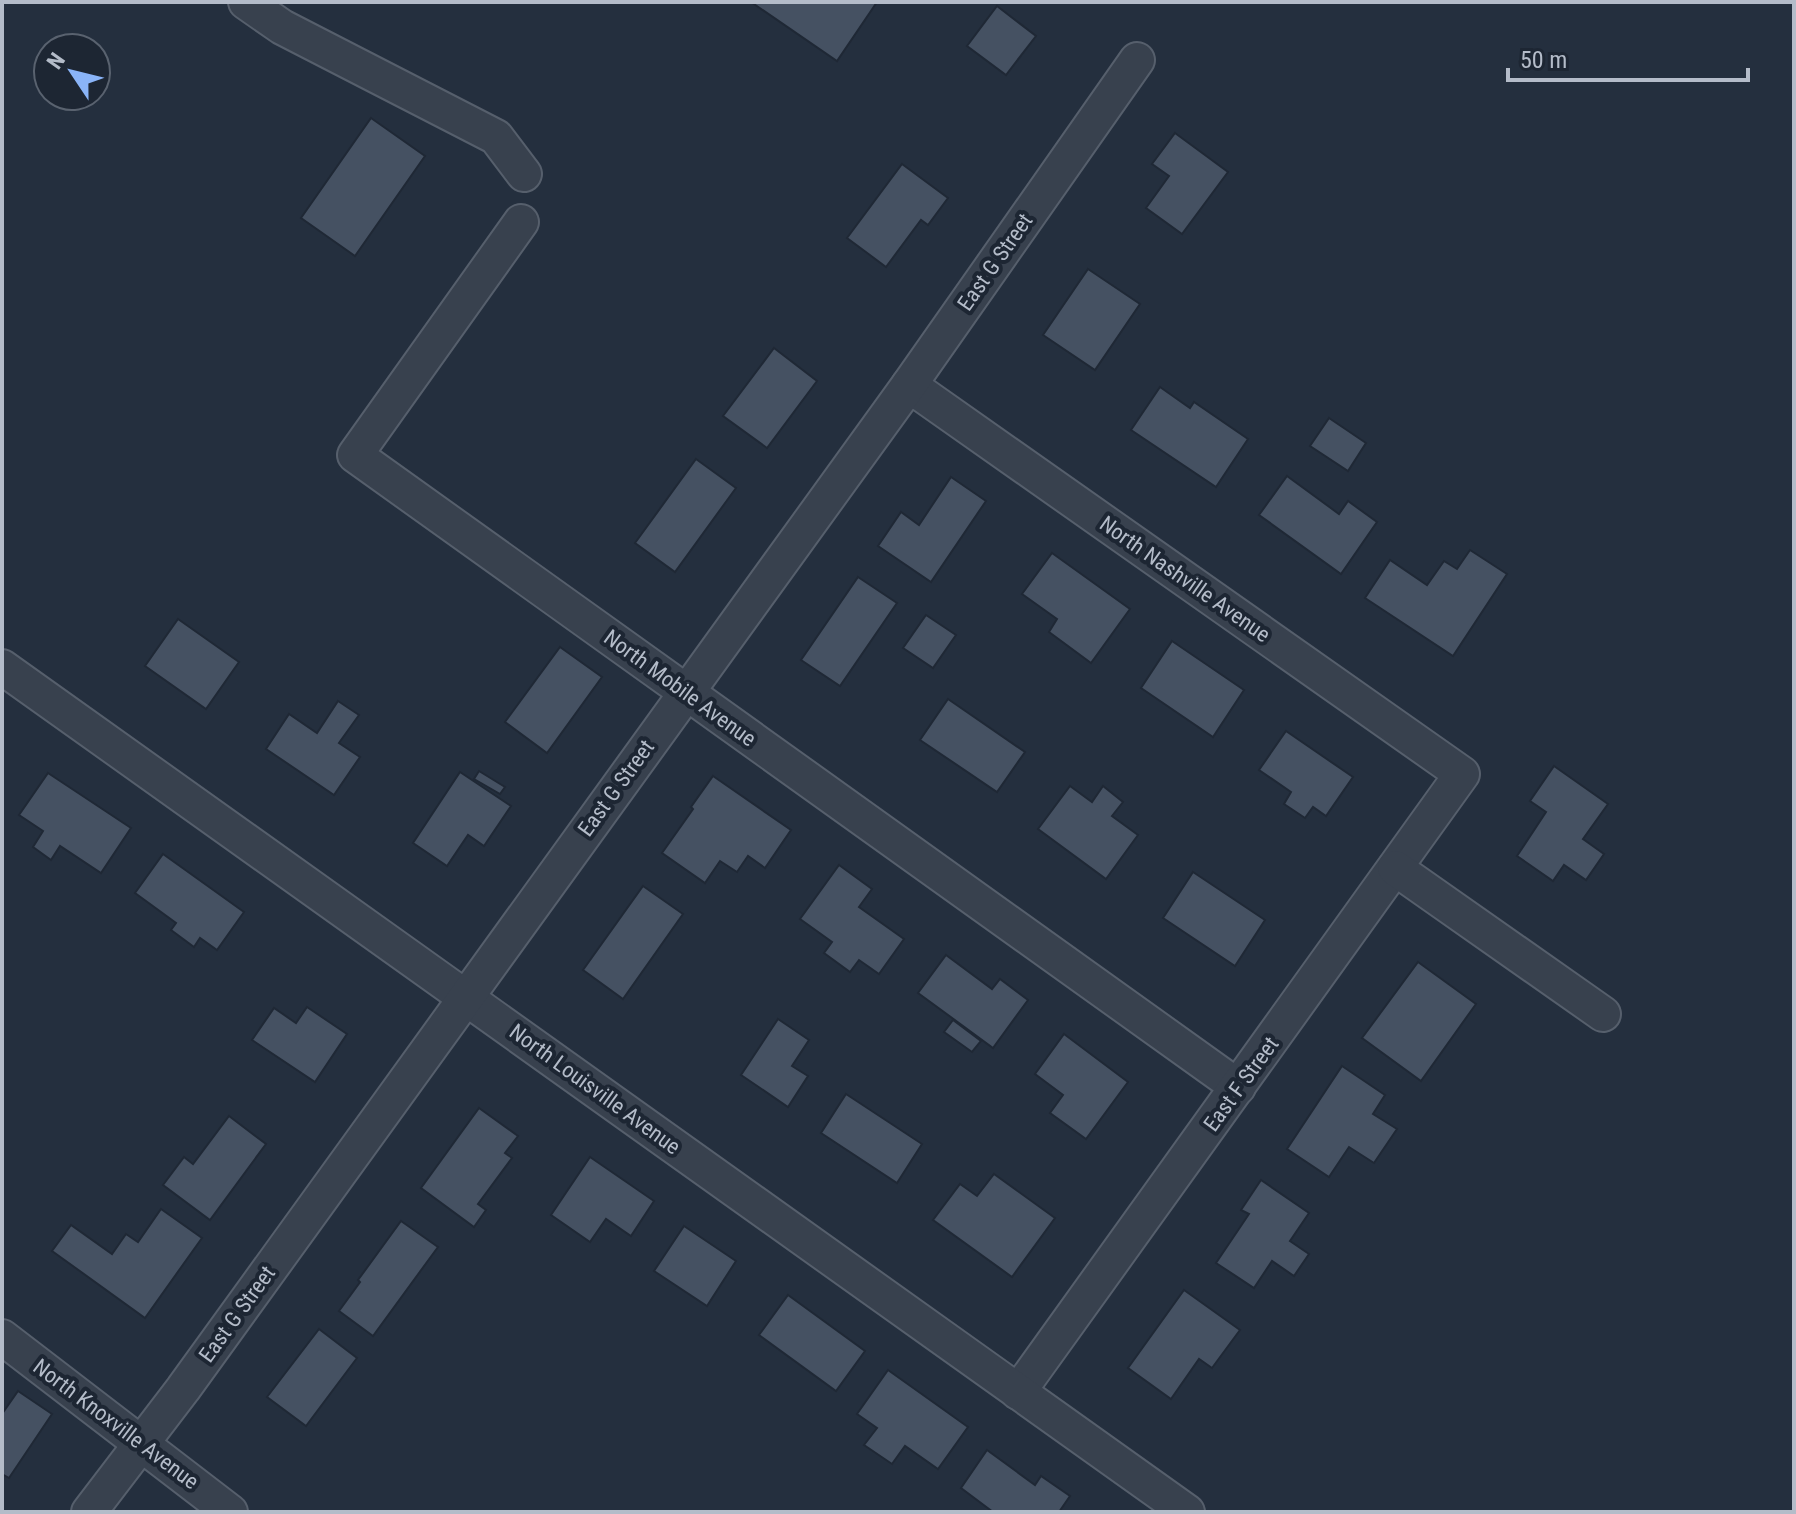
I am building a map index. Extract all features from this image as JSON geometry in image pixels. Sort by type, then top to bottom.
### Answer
[{"type":"street","points":[[246,2],[282,27],[496,137],[524,174]]},
{"type":"street","name":"East G Street","points":[[89,1512],[183,1389],[909,385],[1137,60]]},
{"type":"street","name":"North Mobile Avenue","points":[[521,222],[355,455],[1238,1087]]},
{"type":"street","name":"North Nashville Avenue","points":[[909,385],[1462,774]]},
{"type":"street","name":"North Louisville Avenue","points":[[2,667],[1187,1512]]},
{"type":"street","name":"East F Street","points":[[1018,1392],[1462,774]]},
{"type":"street","points":[[1395,868],[1603,1014]]},
{"type":"street","name":"North Knoxville Avenue","points":[[2,1337],[230,1512]]},
{"type":"building","points":[[751,2],[877,2],[837,61]]},
{"type":"building","points":[[997,6],[1036,36],[1006,75],[967,46]]},
{"type":"building","points":[[371,118],[425,156],[355,256],[301,218]]},
{"type":"building","points":[[1175,133],[1228,172],[1182,234],[1146,208],[1169,176],[1152,164]]},
{"type":"building","points":[[902,164],[948,198],[928,225],[921,220],[886,267],[847,238]]},
{"type":"building","points":[[1088,269],[1140,304],[1095,370],[1043,335]]},
{"type":"building","points":[[774,348],[817,381],[767,448],[723,416]]},
{"type":"building","points":[[1160,387],[1190,408],[1194,402],[1248,439],[1216,487],[1131,430]]},
{"type":"building","points":[[1329,418],[1366,443],[1348,471],[1310,446]]},
{"type":"building","points":[[696,459],[736,488],[675,572],[635,543]]},
{"type":"building","points":[[1287,476],[1339,514],[1348,501],[1377,522],[1341,574],[1259,515]]},
{"type":"building","points":[[951,477],[986,501],[931,582],[878,546],[901,512],[919,525]]},
{"type":"building","points":[[1470,550],[1507,574],[1453,656],[1365,598],[1390,560],[1427,585],[1444,561],[1457,569]]},
{"type":"building","points":[[1052,553],[1130,609],[1091,663],[1049,632],[1057,619],[1022,594]]},
{"type":"building","points":[[858,577],[897,603],[840,686],[801,660]]},
{"type":"building","points":[[926,615],[956,635],[933,668],[903,648]]},
{"type":"building","points":[[178,619],[239,662],[206,709],[145,666]]},
{"type":"building","points":[[1172,641],[1244,690],[1213,737],[1141,688]]},
{"type":"building","points":[[560,647],[602,677],[547,753],[505,722]]},
{"type":"building","points":[[948,699],[1025,752],[997,792],[920,740]]},
{"type":"building","points":[[338,701],[359,715],[339,743],[360,757],[334,795],[266,749],[289,714],[317,733]]},
{"type":"building","points":[[1286,731],[1353,777],[1326,816],[1313,807],[1305,818],[1284,804],[1291,792],[1259,770]]},
{"type":"building","points":[[1554,766],[1608,804],[1583,839],[1604,854],[1586,880],[1564,865],[1553,881],[1517,856],[1546,812],[1530,801]]},
{"type":"building","points":[[479,771],[505,787],[500,794],[474,779]]},
{"type":"building","points":[[460,772],[511,806],[484,846],[468,835],[447,866],[413,843]]},
{"type":"building","points":[[48,773],[131,828],[101,873],[60,846],[51,860],[33,847],[43,831],[19,815]]},
{"type":"building","points":[[713,776],[791,830],[765,868],[748,856],[737,872],[720,861],[705,883],[662,853]]},
{"type":"building","points":[[1070,786],[1092,802],[1103,786],[1123,802],[1112,816],[1138,835],[1106,879],[1038,829]]},
{"type":"building","points":[[163,854],[244,912],[217,950],[200,938],[194,947],[171,930],[176,923],[135,893]]},
{"type":"building","points":[[839,865],[872,889],[859,907],[904,939],[879,974],[859,960],[850,972],[824,953],[832,942],[800,919]]},
{"type":"building","points":[[1193,872],[1265,920],[1235,966],[1163,918]]},
{"type":"building","points":[[643,886],[683,914],[623,999],[583,970]]},
{"type":"building","points":[[946,955],[992,989],[1000,979],[1028,1000],[993,1048],[918,993]]},
{"type":"building","points":[[1418,962],[1476,1004],[1421,1081],[1362,1038]]},
{"type":"building","points":[[307,1007],[347,1034],[315,1082],[252,1040],[274,1008],[296,1023]]},
{"type":"building","points":[[778,1019],[809,1040],[792,1066],[808,1076],[788,1107],[741,1075]]},
{"type":"building","points":[[953,1020],[981,1041],[972,1052],[944,1032]]},
{"type":"building","points":[[1064,1034],[1128,1082],[1086,1139],[1050,1113],[1063,1095],[1035,1074]]},
{"type":"building","points":[[1342,1066],[1385,1095],[1373,1114],[1397,1129],[1374,1163],[1349,1147],[1329,1177],[1287,1149]]},
{"type":"building","points":[[846,1094],[922,1144],[897,1183],[821,1133]]},
{"type":"building","points":[[479,1108],[518,1136],[505,1153],[512,1158],[478,1204],[486,1210],[474,1227],[421,1188]]},
{"type":"building","points":[[229,1116],[266,1144],[210,1220],[163,1185],[184,1157],[193,1164]]},
{"type":"building","points":[[590,1157],[654,1201],[631,1236],[606,1219],[590,1242],[551,1215]]},
{"type":"building","points":[[994,1174],[1055,1218],[1012,1277],[933,1220],[960,1184],[977,1196]]},
{"type":"building","points":[[1261,1180],[1309,1213],[1290,1241],[1309,1254],[1294,1276],[1272,1261],[1254,1288],[1216,1263],[1249,1214],[1241,1210]]},
{"type":"building","points":[[161,1209],[202,1238],[145,1318],[52,1251],[71,1225],[112,1254],[126,1234],[138,1242]]},
{"type":"building","points":[[401,1221],[438,1247],[373,1336],[339,1311]]},
{"type":"building","points":[[684,1226],[736,1261],[707,1306],[654,1271]]},
{"type":"building","points":[[1184,1290],[1240,1330],[1212,1368],[1199,1359],[1171,1399],[1128,1368]]},
{"type":"building","points":[[788,1295],[865,1351],[836,1391],[759,1335]]},
{"type":"building","points":[[319,1329],[357,1358],[306,1426],[267,1397]]},
{"type":"building","points":[[888,1370],[968,1427],[938,1469],[905,1446],[892,1464],[864,1445],[877,1428],[857,1414]]},
{"type":"building","points":[[18,1391],[52,1414],[9,1478],[2,1474],[2,1414]]},
{"type":"building","points":[[987,1450],[1035,1485],[1041,1476],[1070,1496],[1059,1512],[993,1512],[961,1488]]}]
